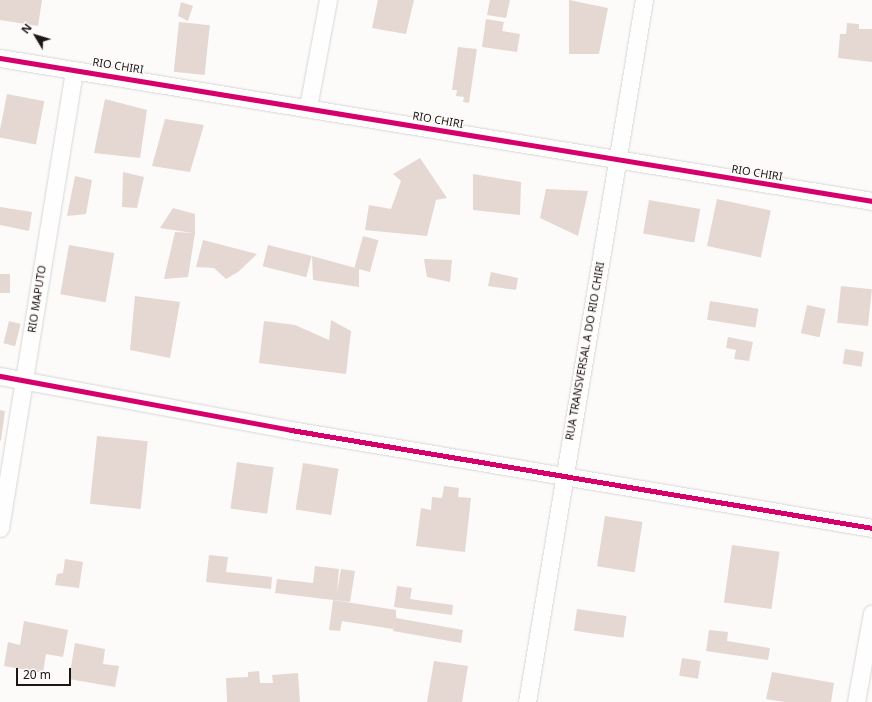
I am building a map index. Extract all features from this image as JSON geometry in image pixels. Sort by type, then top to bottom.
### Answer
[{"type":"street","points":[[308,107],[328,0]]},
{"type":"street","name":"RUA TRANSVERSAL A DO RIO CHIRI","points":[[527,702],[644,0]]},
{"type":"street","name":"RIO CHIRI","points":[[0,58],[308,107],[617,161],[872,201]]},
{"type":"street","name":"RIO MAPUTO","points":[[0,528],[74,70]]},
{"type":"street","points":[[0,376],[291,430],[872,528]]},
{"type":"street","points":[[856,702],[872,613]]},
{"type":"building","points":[[0,0],[42,0],[38,26],[0,20]]},
{"type":"building","points":[[378,0],[414,0],[406,34],[372,28]]},
{"type":"building","points":[[490,0],[510,0],[506,18],[487,15]]},
{"type":"building","points":[[569,0],[608,8],[599,54],[569,54]]},
{"type":"building","points":[[181,2],[193,6],[188,21],[178,16]]},
{"type":"building","points":[[486,19],[504,22],[502,31],[520,34],[517,52],[482,47]]},
{"type":"building","points":[[179,22],[210,25],[205,75],[174,72]]},
{"type":"building","points":[[847,23],[859,24],[859,29],[872,29],[872,62],[838,58],[840,34],[846,34]]},
{"type":"building","points":[[458,47],[477,49],[469,103],[463,102],[464,97],[456,96],[457,90],[452,90]]},
{"type":"building","points":[[7,94],[44,101],[36,144],[0,137]]},
{"type":"building","points":[[105,99],[147,110],[140,158],[94,153]]},
{"type":"building","points":[[165,119],[204,125],[190,172],[152,166]]},
{"type":"building","points":[[420,158],[447,198],[436,200],[427,236],[365,230],[369,205],[391,209],[401,181],[393,174]]},
{"type":"building","points":[[123,172],[144,177],[137,208],[122,207]]},
{"type":"building","points":[[473,174],[521,182],[520,215],[473,210]]},
{"type":"building","points":[[75,176],[92,180],[86,214],[67,216]]},
{"type":"building","points":[[546,189],[588,191],[578,236],[540,218]]},
{"type":"building","points":[[717,199],[771,210],[761,257],[707,246]]},
{"type":"building","points":[[649,200],[700,209],[694,243],[643,233]]},
{"type":"building","points":[[0,207],[32,212],[29,231],[0,225]]},
{"type":"building","points":[[173,208],[195,214],[195,233],[188,277],[164,279],[175,232],[193,233],[160,228]]},
{"type":"building","points":[[363,236],[378,240],[370,272],[354,268]]},
{"type":"building","points":[[203,240],[257,254],[238,272],[226,279],[214,268],[196,267]]},
{"type":"building","points":[[69,245],[114,253],[106,302],[60,294]]},
{"type":"building","points":[[268,245],[312,256],[306,277],[263,266]]},
{"type":"building","points":[[312,256],[359,269],[359,287],[313,280]]},
{"type":"building","points":[[424,259],[452,260],[450,282],[427,277]]},
{"type":"building","points":[[491,272],[518,278],[516,290],[488,286]]},
{"type":"building","points":[[0,274],[10,274],[10,293],[0,293]]},
{"type":"building","points":[[841,286],[872,289],[868,326],[837,323]]},
{"type":"building","points":[[135,296],[180,302],[170,358],[130,350]]},
{"type":"building","points":[[710,301],[758,309],[755,327],[707,320]]},
{"type":"building","points":[[807,305],[826,309],[820,337],[801,333]]},
{"type":"building","points":[[331,320],[351,331],[346,374],[259,363],[264,321],[295,325],[329,340]]},
{"type":"building","points":[[9,321],[21,324],[15,346],[3,343]]},
{"type":"building","points":[[728,337],[753,342],[749,361],[734,359],[736,350],[726,348]]},
{"type":"building","points":[[845,349],[864,352],[861,367],[843,364]]},
{"type":"building","points":[[0,410],[5,411],[1,441],[0,440]]},
{"type":"building","points":[[97,436],[148,441],[141,509],[90,504]]},
{"type":"building","points":[[237,462],[274,467],[267,514],[230,509]]},
{"type":"building","points":[[303,463],[339,469],[331,515],[296,509]]},
{"type":"building","points":[[444,486],[459,488],[458,497],[471,498],[465,552],[416,546],[421,508],[431,510],[432,497],[442,498]]},
{"type":"building","points":[[605,516],[643,522],[635,572],[597,566]]},
{"type":"building","points":[[732,545],[780,552],[771,609],[724,602]]},
{"type":"building","points":[[209,555],[228,557],[226,572],[272,577],[271,589],[206,582]]},
{"type":"building","points":[[65,559],[83,562],[79,588],[55,585],[57,574],[63,573]]},
{"type":"building","points":[[315,566],[339,569],[337,593],[341,569],[355,571],[350,602],[275,593],[277,579],[313,583]]},
{"type":"building","points":[[397,586],[412,588],[410,599],[453,605],[452,615],[394,607]]},
{"type":"building","points":[[333,600],[396,610],[396,618],[463,630],[461,643],[393,631],[395,621],[393,629],[342,621],[340,631],[329,630]]},
{"type":"building","points":[[577,609],[627,616],[623,638],[574,631]]},
{"type":"building","points":[[24,621],[68,630],[63,657],[46,654],[43,673],[4,666],[8,642],[20,645]]},
{"type":"building","points":[[709,630],[728,632],[727,641],[770,648],[768,660],[706,651]]},
{"type":"building","points":[[75,643],[105,649],[103,664],[119,666],[115,687],[69,679]]},
{"type":"building","points":[[682,658],[701,661],[698,679],[679,676]]},
{"type":"building","points":[[434,661],[468,666],[462,702],[427,702]]},
{"type":"building","points":[[259,671],[260,683],[273,683],[272,675],[298,673],[300,702],[227,702],[226,678],[248,677],[248,672]]},
{"type":"building","points":[[772,672],[834,683],[831,702],[785,702],[766,699]]},
{"type":"cycle path","points":[[0,58],[872,201]]},
{"type":"cycle path","points":[[0,376],[291,430],[872,528]]}]
